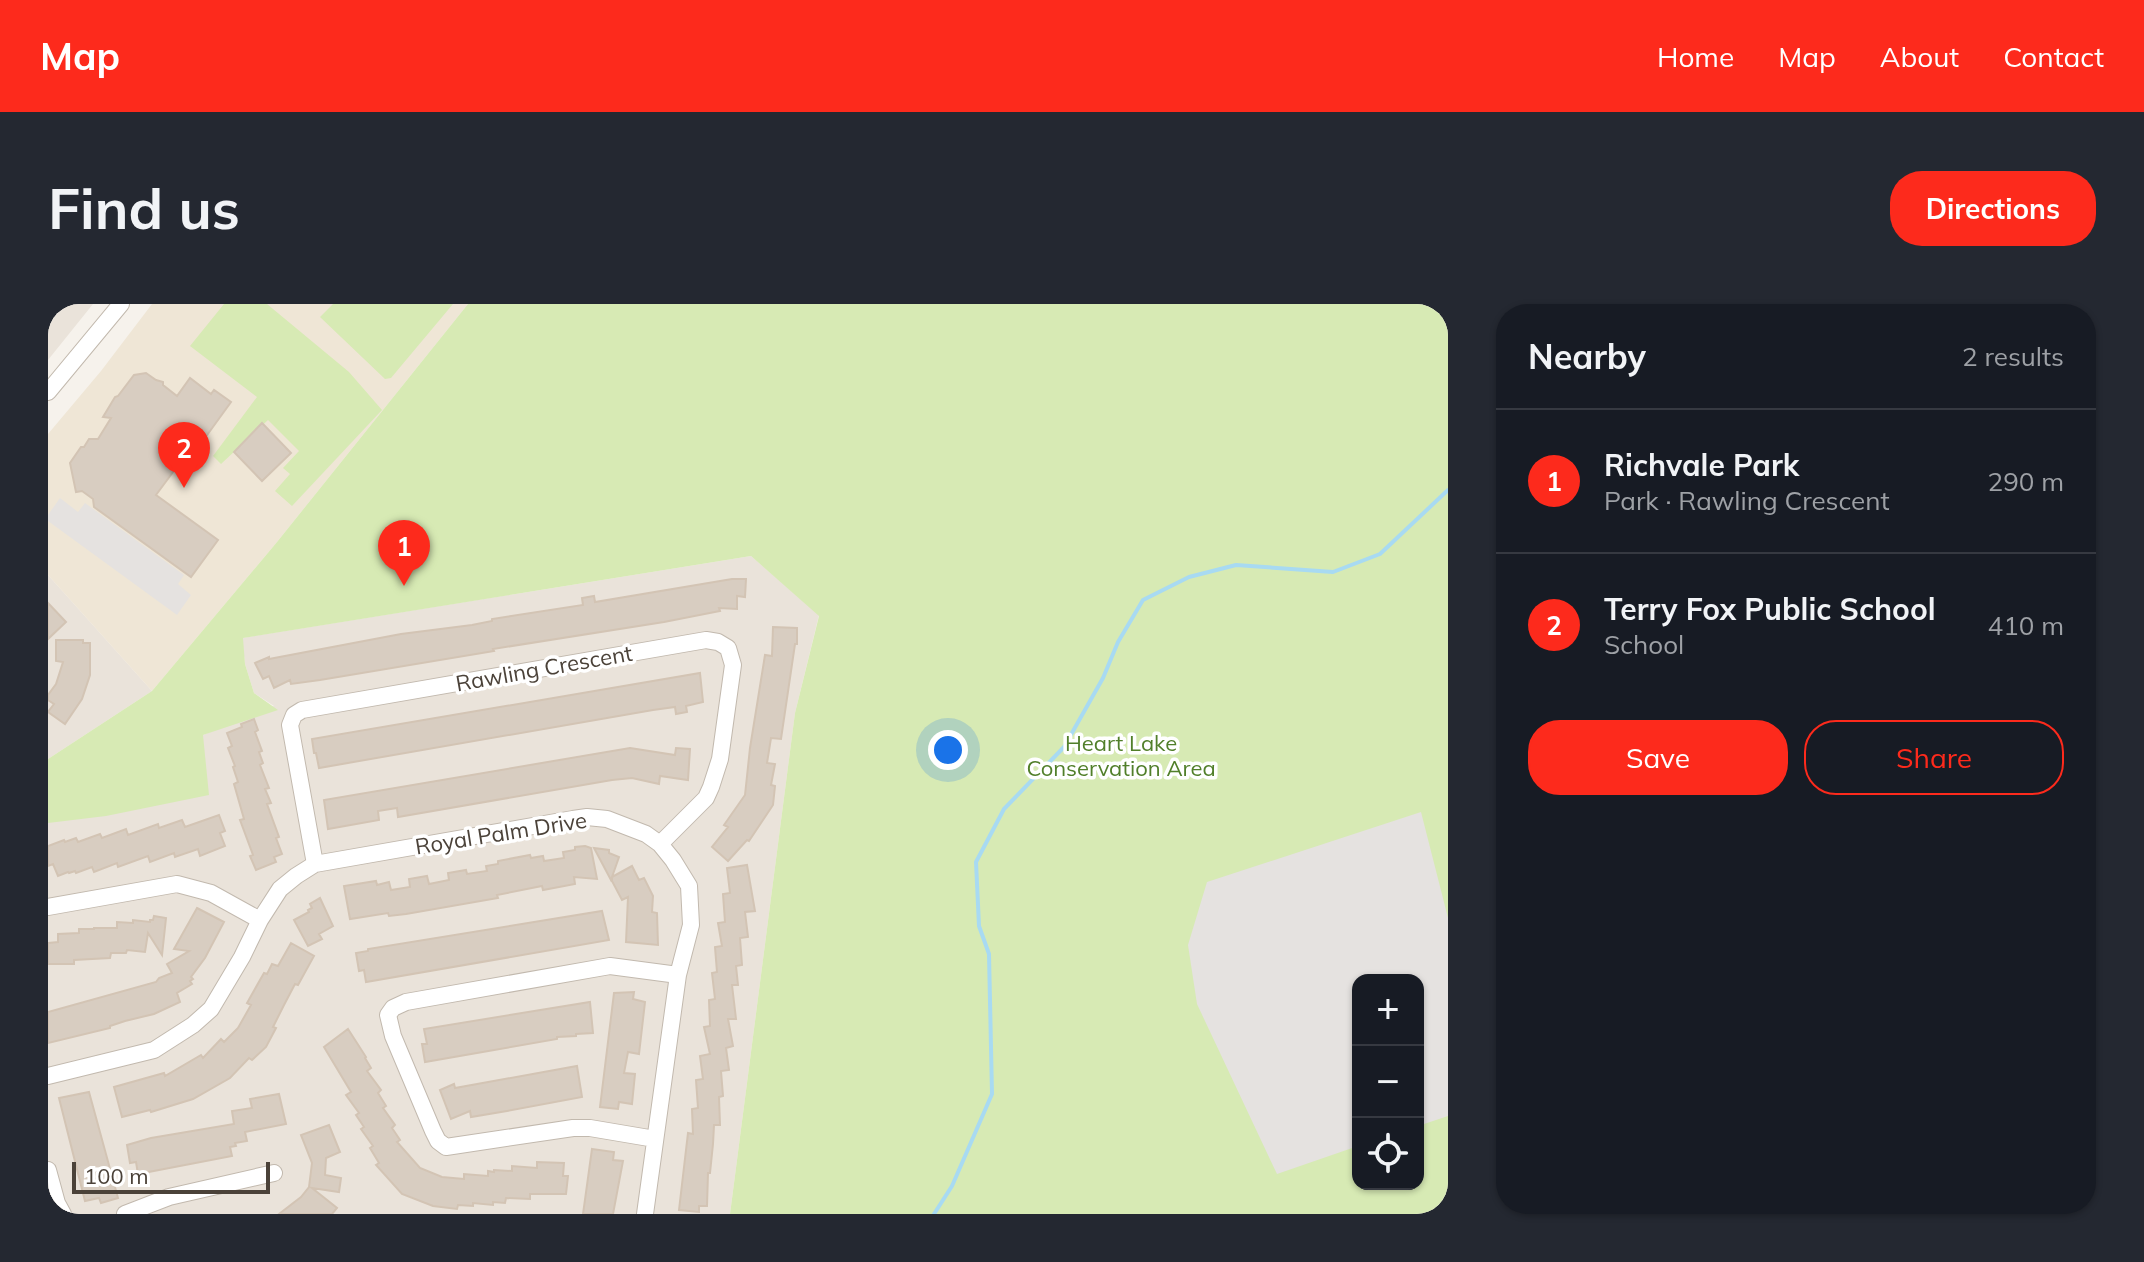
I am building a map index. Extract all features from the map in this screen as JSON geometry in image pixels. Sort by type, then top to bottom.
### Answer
[{"type":"street","points":[[48,392],[121,304]]},
{"type":"street","name":"Rawling Crescent","points":[[315,864],[290,725],[294,715],[302,710],[706,640],[718,642],[728,648],[733,665],[716,775],[706,798],[660,844]]},
{"type":"street","name":"Royal Palm Drive","points":[[48,1076],[154,1050],[193,1025],[217,1000],[280,889],[315,864],[587,817],[607,819],[646,834],[660,844],[684,876],[691,898],[691,925],[678,975],[645,1214]]},
{"type":"street","points":[[48,907],[177,884],[211,893],[260,920]]},
{"type":"street","points":[[655,1139],[573,1128],[446,1147],[438,1141],[433,1131],[393,1036],[388,1015],[393,1008],[406,1002],[610,966],[678,975]]},
{"type":"street","points":[[48,1170],[63,1214]]},
{"type":"street","points":[[125,1214],[169,1197],[274,1173]]},
{"type":"shaded area","points":[[48,304],[93,304],[48,360]]},
{"type":"shaded area","points":[[152,304],[468,304],[277,542],[152,691],[48,575],[48,434]]},
{"type":"shaded area","points":[[60,498],[78,512],[85,503],[184,575],[178,584],[191,595],[177,615],[48,521],[48,515]]},
{"type":"shaded area","points":[[751,556],[819,615],[795,713],[730,1214],[48,1214],[48,821],[203,735],[274,706],[254,693],[245,664],[242,638]]},
{"type":"shaded area","points":[[48,575],[152,691],[48,759]]},
{"type":"shaded area","points":[[1421,812],[1448,918],[1448,1116],[1424,1124],[1424,974],[1352,974],[1352,1148],[1277,1174],[1197,1004],[1188,945],[1207,882]]},
{"type":"green space","points":[[224,304],[267,304],[349,372],[382,410],[292,506],[275,491],[290,474],[283,468],[299,451],[268,420],[221,464],[213,456],[257,397],[190,346]]},
{"type":"green space","points":[[333,304],[453,304],[391,378],[385,379],[320,317]]},
{"type":"green space","name":"Heart Lake Conservation Area","points":[[468,304],[1448,304],[1448,1214],[730,1214],[795,713],[819,616],[751,556],[243,638],[245,664],[254,693],[278,710],[203,735],[209,795],[106,816],[48,823],[48,759],[152,691],[277,542]]},
{"type":"building","points":[[146,373],[163,382],[177,396],[190,378],[211,394],[214,390],[231,402],[181,471],[176,468],[156,495],[218,540],[191,577],[94,507],[93,499],[82,491],[76,492],[70,463],[89,439],[98,439],[111,418],[103,417],[115,397],[134,375]]},
{"type":"building","points":[[262,423],[291,453],[262,481],[234,452]]},
{"type":"building","points":[[746,579],[745,597],[737,596],[737,609],[719,608],[720,611],[664,622],[320,680],[291,684],[290,680],[274,688],[269,676],[263,679],[255,663],[269,657],[583,605],[582,598],[594,596],[595,602]]},
{"type":"building","points":[[48,603],[66,622],[48,639]]},
{"type":"building","points":[[773,627],[797,628],[797,644],[781,739],[771,738],[767,763],[775,764],[771,785],[775,786],[773,805],[749,841],[728,861],[712,847],[728,827],[724,825],[745,795],[765,655],[772,656]]},
{"type":"building","points":[[56,640],[90,643],[90,675],[82,699],[65,724],[48,712],[54,704],[48,700],[48,695],[56,684],[63,662],[56,661]]},
{"type":"building","points":[[700,673],[703,702],[686,706],[687,712],[676,714],[675,707],[653,710],[319,768],[314,753],[312,739]]},
{"type":"building","points":[[254,719],[262,751],[259,752],[263,763],[260,765],[269,788],[265,789],[271,803],[267,804],[282,854],[274,857],[276,862],[256,870],[240,820],[244,819],[234,784],[238,782],[227,733]]},
{"type":"building","points":[[630,748],[675,755],[676,748],[690,749],[688,780],[660,776],[659,784],[632,778],[612,780],[398,817],[397,808],[378,811],[379,820],[328,829],[324,800]]},
{"type":"building","points":[[219,815],[225,831],[220,833],[225,846],[200,856],[198,849],[175,857],[174,853],[150,862],[148,856],[118,867],[117,863],[94,872],[92,867],[58,876],[53,864],[48,866],[48,846],[64,840],[76,838],[78,842],[100,834],[102,838],[126,829],[128,835],[158,824],[159,828],[182,820],[185,827]]},
{"type":"building","points":[[585,846],[591,848],[597,879],[574,877],[575,884],[543,890],[542,886],[497,895],[498,898],[406,914],[389,916],[388,913],[350,919],[344,886],[389,882],[391,890],[410,887],[409,879],[427,876],[429,884],[449,880],[448,873],[487,871],[486,866],[498,864],[498,861],[530,855],[531,858],[543,856],[544,861],[564,858],[563,852]]},
{"type":"building","points":[[594,848],[609,850],[609,853],[619,857],[612,877],[632,866],[639,880],[644,878],[653,896],[652,912],[657,913],[658,945],[626,942],[628,897],[622,900]]},
{"type":"building","points":[[747,865],[755,911],[745,912],[748,937],[740,938],[742,965],[736,966],[738,985],[732,985],[736,1019],[728,1019],[733,1046],[726,1048],[729,1070],[721,1071],[723,1096],[719,1097],[720,1125],[714,1125],[707,1206],[699,1206],[699,1212],[679,1210],[688,1133],[693,1134],[692,1109],[698,1108],[696,1080],[703,1079],[700,1056],[710,1054],[704,1027],[710,1026],[709,1000],[715,999],[712,973],[717,972],[715,947],[722,946],[718,923],[725,922],[723,894],[730,893],[727,868]]},
{"type":"building","points":[[320,898],[333,926],[319,934],[322,939],[308,946],[294,920],[309,912],[312,908],[310,904]]},
{"type":"building","points":[[197,908],[224,922],[191,977],[192,984],[177,993],[180,1002],[110,1028],[48,1043],[48,1012],[156,982],[172,973],[167,964],[189,951],[174,949]]},
{"type":"building","points":[[602,911],[609,940],[366,982],[364,970],[359,971],[356,953],[368,949]]},
{"type":"building","points":[[154,916],[166,918],[162,955],[148,933],[145,952],[127,950],[126,953],[111,953],[110,958],[74,960],[74,964],[48,964],[48,943],[58,942],[58,934],[79,933],[79,929],[117,928],[117,922],[150,922]]},
{"type":"building","points":[[291,943],[314,956],[298,985],[295,984],[266,1047],[252,1060],[249,1058],[230,1078],[193,1099],[122,1117],[114,1087],[164,1073],[165,1076],[201,1055],[203,1058],[221,1039],[224,1042],[238,1028],[251,1005],[247,1003],[264,973],[267,974],[272,964],[278,966]]},
{"type":"building","points":[[634,992],[633,999],[645,1002],[639,1054],[628,1052],[624,1073],[635,1074],[632,1104],[619,1102],[618,1109],[600,1107],[614,993]]},
{"type":"building","points":[[590,1002],[593,1033],[425,1062],[422,1044],[427,1044],[424,1029]]},
{"type":"building","points":[[348,1029],[371,1068],[367,1071],[381,1090],[378,1093],[386,1106],[383,1108],[395,1125],[392,1128],[400,1140],[397,1142],[420,1168],[442,1177],[464,1179],[464,1174],[488,1176],[488,1171],[512,1171],[512,1166],[537,1168],[537,1162],[564,1163],[563,1176],[568,1176],[566,1194],[530,1194],[530,1199],[506,1198],[505,1203],[473,1203],[473,1206],[458,1205],[457,1209],[433,1206],[402,1194],[376,1165],[379,1163],[370,1148],[373,1146],[356,1115],[359,1113],[346,1095],[351,1092],[324,1047]]},
{"type":"building","points":[[577,1066],[582,1097],[507,1111],[471,1117],[470,1111],[451,1119],[440,1090],[454,1084],[455,1088]]},
{"type":"building","points":[[89,1092],[118,1198],[101,1203],[99,1198],[85,1201],[59,1098]]},
{"type":"building","points":[[279,1094],[286,1124],[245,1132],[247,1141],[230,1147],[232,1156],[138,1174],[136,1162],[130,1163],[127,1145],[234,1124],[232,1111],[252,1108],[250,1099]]},
{"type":"building","points":[[329,1125],[340,1152],[326,1158],[325,1175],[341,1178],[339,1192],[312,1188],[337,1208],[332,1214],[279,1214],[309,1187],[312,1163],[301,1135]]},
{"type":"building","points":[[592,1149],[614,1152],[613,1160],[623,1161],[613,1214],[583,1214]]},
{"type":"waterway","points":[[934,1214],[952,1186],[992,1094],[989,954],[979,926],[976,862],[1004,809],[1064,747],[1143,600],[1189,577],[1236,565],[1333,572],[1380,554],[1448,490]]},
{"type":"place","name":"Terry Fox Public School","points":[[184,488]]},
{"type":"place","name":"Richvale Park","points":[[404,586]]}]
